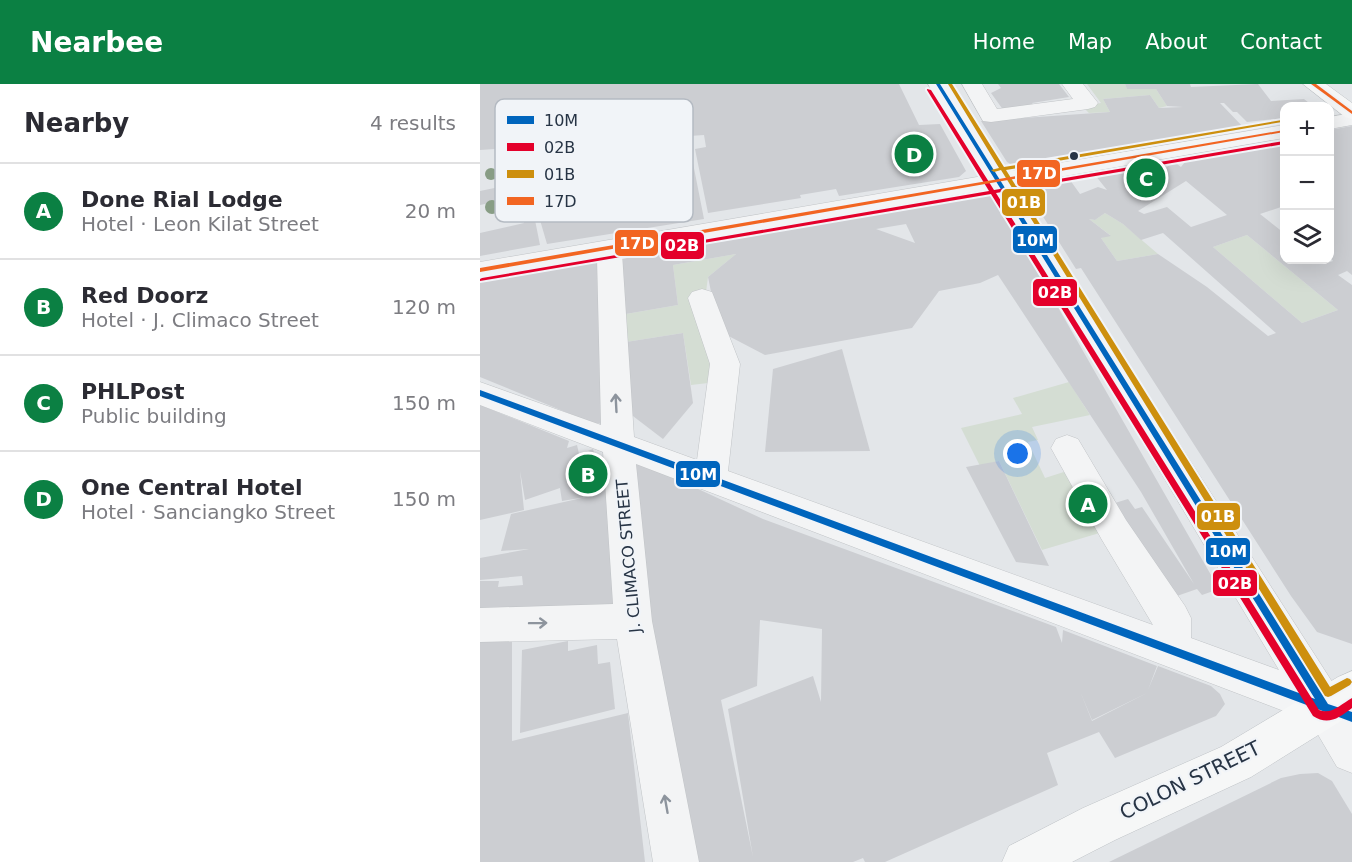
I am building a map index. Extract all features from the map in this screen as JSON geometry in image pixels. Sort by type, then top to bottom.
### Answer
[{"type":"main road","points":[[1312,84],[1352,113]]},
{"type":"main road","points":[[1341,84],[1352,92]]},
{"type":"main road","name":"COLON STREET","points":[[1025,862],[1099,824],[1236,762],[1343,705]]},
{"type":"street","points":[[940,84],[996,180],[1343,705],[1352,752]]},
{"type":"street","points":[[972,84],[991,116],[1088,103],[1072,84]]},
{"type":"street","points":[[1334,122],[1352,119]]},
{"type":"street","points":[[480,270],[1280,132]]},
{"type":"street","name":"J. CLIMACO STREET","points":[[609,247],[618,444],[633,621],[676,862]]},
{"type":"street","points":[[702,298],[725,364],[711,478]]},
{"type":"street","points":[[480,393],[1172,650],[1343,705]]},
{"type":"street","points":[[1067,448],[1114,530],[1172,618],[1172,650]]},
{"type":"street","points":[[480,625],[633,621]]},
{"type":"shaded area","points":[[1087,84],[1125,84],[1127,89],[1156,89],[1167,106],[1159,108],[1150,95],[1103,99],[1110,112],[1089,113],[1082,106],[1101,103]]},
{"type":"shaded area","points":[[1105,213],[1123,224],[1158,254],[1117,261],[1101,238],[1110,235],[1089,219],[1095,220]]},
{"type":"shaded area","points":[[1247,235],[1338,310],[1302,323],[1213,247]]},
{"type":"shaded area","points":[[736,254],[708,277],[702,322],[717,382],[691,385],[683,333],[626,342],[620,315],[678,305],[673,265]]},
{"type":"shaded area","points":[[1069,382],[1090,415],[1032,427],[1038,440],[1028,442],[1045,478],[1070,470],[1103,532],[1042,550],[999,461],[980,466],[961,428],[1022,414],[1013,398]]},
{"type":"building","points":[[480,84],[899,84],[919,125],[940,124],[966,171],[959,177],[839,196],[836,189],[800,195],[801,198],[708,213],[695,149],[706,147],[704,135],[693,136],[693,99],[495,99],[495,149],[480,150]]},
{"type":"building","points":[[998,84],[1059,84],[1069,97],[1032,103],[1035,107],[1004,111],[991,93],[1001,88]]},
{"type":"building","points":[[1125,84],[1190,84],[1191,87],[1258,84],[1271,101],[1304,99],[1308,102],[1280,102],[1280,122],[1277,122],[1274,119],[1247,122],[1237,112],[1233,112],[1224,103],[1220,103],[1245,129],[1014,166],[1007,162],[981,121],[1110,112],[1103,99],[1150,95],[1159,108],[1183,107],[1167,106],[1156,89],[1127,89]]},
{"type":"building","points":[[1352,126],[1352,275],[1347,271],[1338,275],[1352,285],[1352,644],[1317,632],[1291,596],[1081,268],[1076,269],[1025,188],[1070,180],[1080,194],[1098,187],[1107,190],[1095,175],[1159,164],[1164,170],[1173,161],[1181,167],[1188,158],[1280,140],[1280,207],[1260,214],[1280,230],[1280,262],[1247,235],[1213,247],[1302,323],[1338,310],[1282,264],[1334,264],[1334,129]],"holes":[[[1186,181],[1227,215],[1191,227],[1167,207],[1144,214],[1138,211]],[[1105,213],[1123,224],[1141,240],[1163,233],[1276,333],[1268,336],[1207,287],[1158,254],[1117,261],[1101,238],[1111,236],[1089,219],[1095,220]]]},
{"type":"building","points":[[693,163],[704,219],[693,221]]},
{"type":"building","points":[[495,188],[495,202],[480,205],[480,191]]},
{"type":"building","points":[[990,191],[1219,589],[1202,595],[1197,589],[1174,597],[1105,506],[1128,499],[1135,509],[1142,507],[1194,584],[1141,492],[998,275],[980,283],[939,291],[912,328],[765,355],[719,331],[708,277],[736,254],[673,265],[678,305],[620,315],[615,253]],"holes":[[[906,224],[915,243],[876,229]]]},
{"type":"building","points":[[535,222],[540,245],[480,256],[480,233]]},
{"type":"building","points":[[541,222],[685,222],[547,244]]},
{"type":"building","points":[[600,255],[602,424],[590,422],[480,377],[480,277]]},
{"type":"building","points":[[683,333],[693,403],[663,439],[629,413],[626,342]]},
{"type":"building","points":[[842,349],[870,451],[765,452],[773,369]]},
{"type":"building","points":[[480,405],[569,441],[567,448],[577,445],[579,454],[593,449],[596,460],[605,457],[620,612],[480,618],[480,581],[499,581],[498,587],[523,585],[522,576],[480,580],[480,558],[529,549],[501,551],[511,514],[586,497],[562,501],[560,488],[525,500],[520,471],[524,510],[480,520]]},
{"type":"building","points":[[999,461],[1049,566],[1016,562],[966,467]]},
{"type":"building","points":[[633,463],[642,463],[763,519],[1056,627],[1062,643],[1063,630],[1157,666],[1148,690],[1158,666],[1211,686],[1220,694],[1225,704],[1216,716],[1115,758],[1099,732],[1047,753],[1058,785],[885,862],[865,862],[863,858],[853,862],[691,862],[651,630]],"holes":[[[760,620],[822,629],[821,702],[813,676],[728,709],[753,857],[721,700],[757,686]],[[1080,691],[1092,720],[1147,693],[1092,721]]]},
{"type":"building","points":[[512,631],[512,741],[628,713],[645,862],[480,862],[480,636]]},
{"type":"building","points":[[568,641],[568,651],[597,645],[598,664],[610,662],[615,709],[520,733],[522,650]]},
{"type":"building","points":[[1318,773],[1332,781],[1352,814],[1352,862],[1109,862],[1281,778]]},
{"type":"transit line","name":"10M","points":[[938,84],[1325,707]]},
{"type":"transit line","name":"01B","points":[[950,84],[1328,693],[1347,682]]},
{"type":"transit line","name":"17D","points":[[1313,84],[1352,113]]},
{"type":"transit line","name":"02B","points":[[929,90],[1316,713],[1320,716],[1329,716],[1352,703]]},
{"type":"transit line","name":"01B","points":[[994,170],[1280,121]]},
{"type":"transit line","name":"17D","points":[[480,270],[1280,132]]},
{"type":"transit line","name":"02B","points":[[482,280],[1280,143]]},
{"type":"transit line","name":"10M","points":[[480,393],[1352,717]]},
{"type":"place","name":"One Central Hotel","points":[[914,154]]},
{"type":"place","name":"PHLPost","points":[[1146,178]]},
{"type":"place","name":"Red Doorz","points":[[588,474]]},
{"type":"place","name":"Done Rial Lodge","points":[[1088,504]]}]
